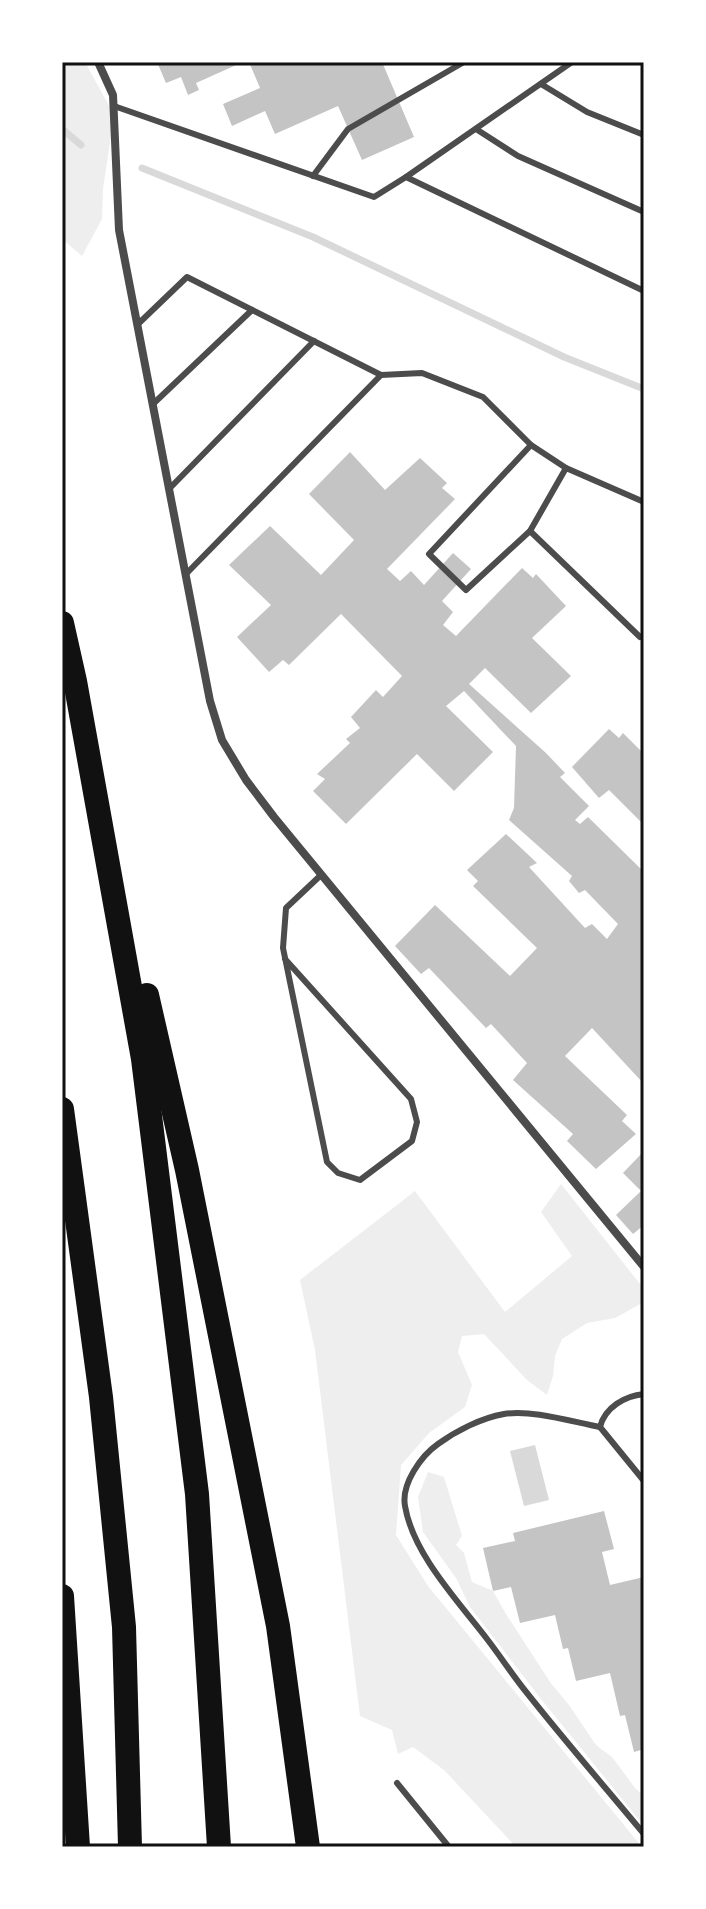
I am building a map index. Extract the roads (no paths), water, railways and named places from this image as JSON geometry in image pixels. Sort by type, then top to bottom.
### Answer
[{"type":"highway","points":[[62,623],[187,1170],[278,1626],[308,1847]]},
{"type":"highway","points":[[75,681],[143,1059],[197,1494],[219,1847]]},
{"type":"highway","points":[[62,1109],[99,1382],[124,1627],[130,1847]]},
{"type":"highway","points":[[62,1596],[78,1847]]},
{"type":"street","points":[[98,62],[113,95],[119,230],[210,701],[222,740],[246,780],[321,875],[644,1267]]},
{"type":"lane","points":[[313,176],[348,129],[464,62]]},
{"type":"lane","points":[[114,106],[374,197],[572,62]]},
{"type":"lane","points":[[541,84],[587,112],[644,135]]},
{"type":"lane","points":[[476,129],[518,156],[644,212]]},
{"type":"lane","points":[[406,177],[644,291]]},
{"type":"lane","points":[[137,325],[187,277],[381,375],[422,373],[483,397],[531,445],[566,468],[644,502]]},
{"type":"lane","points":[[153,404],[252,310]]},
{"type":"lane","points":[[169,489],[314,341]]},
{"type":"lane","points":[[186,574],[381,375]]},
{"type":"lane","points":[[531,445],[429,554],[466,590],[530,531],[566,468]]},
{"type":"lane","points":[[530,531],[640,637]]},
{"type":"lane","points":[[285,959],[411,1099],[417,1122],[412,1141],[360,1180],[338,1173],[327,1162],[285,959],[283,948],[286,908],[321,875]]},
{"type":"lane","points":[[600,1427],[603,1417],[618,1402],[644,1394]]},
{"type":"lane","points":[[644,1481],[600,1427],[556,1418],[505,1414],[473,1424],[445,1438],[425,1453],[411,1473],[404,1501],[411,1530],[453,1595],[525,1690],[644,1834]]},
{"type":"lane","points":[[397,1783],[449,1847]]},
{"type":"waterway","points":[[62,129],[81,145]]},
{"type":"waterway","points":[[142,168],[313,237],[564,357],[644,389]]}]
